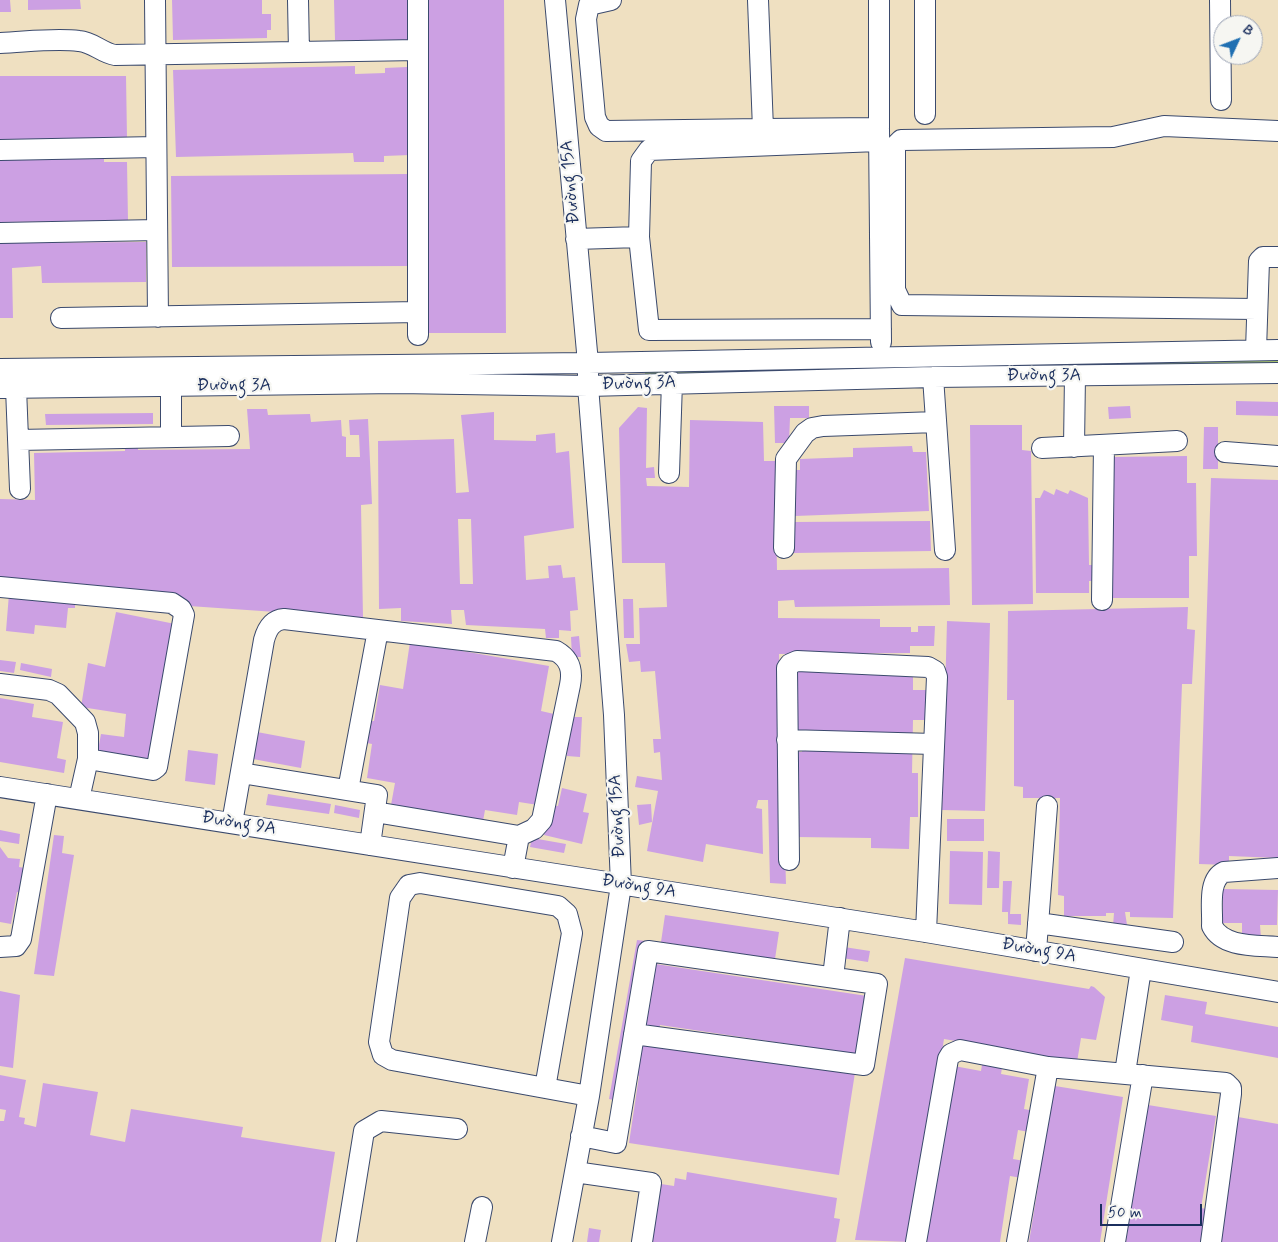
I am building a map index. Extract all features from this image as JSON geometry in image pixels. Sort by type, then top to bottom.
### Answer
[{"type":"street","points":[[155,0],[158,317]]},
{"type":"street","points":[[298,0],[299,52]]},
{"type":"street","points":[[418,0],[418,335]]},
{"type":"street","name":"Đường 15A","points":[[555,0],[588,363],[588,386],[614,714],[621,885],[589,1096],[562,1242]]},
{"type":"street","points":[[611,0],[589,5],[586,19],[595,117],[599,126],[606,131],[763,129],[878,134]]},
{"type":"street","points":[[758,0],[763,129]]},
{"type":"street","points":[[879,0],[878,134],[882,357]]},
{"type":"street","points":[[924,0],[925,114]]},
{"type":"street","points":[[1220,0],[1221,100]]},
{"type":"street","points":[[0,43],[79,41],[110,54],[418,50]]},
{"type":"street","points":[[1257,309],[902,305],[895,290],[894,146],[901,140],[1113,137],[1164,126],[1278,131]]},
{"type":"street","points":[[878,134],[649,150],[641,162],[639,237],[649,330],[881,329]]},
{"type":"street","points":[[0,150],[156,147]]},
{"type":"street","points":[[0,233],[157,230]]},
{"type":"street","points":[[576,239],[639,237]]},
{"type":"street","points":[[1256,350],[1260,261],[1263,258],[1278,257]]},
{"type":"street","points":[[61,318],[418,312]]},
{"type":"street","name":"Đường 3A","points":[[0,369],[588,363],[1278,350]]},
{"type":"street","name":"Đường 3A","points":[[8,388],[398,383],[588,386],[672,382],[933,377],[1278,373]]},
{"type":"street","points":[[1074,447],[1075,376]]},
{"type":"street","points":[[933,377],[945,550]]},
{"type":"street","points":[[669,473],[672,382]]},
{"type":"street","points":[[171,386],[171,437]]},
{"type":"street","points":[[8,388],[18,440],[20,489]]},
{"type":"street","points":[[784,548],[786,459],[805,433],[812,428],[824,426],[936,422]]},
{"type":"street","points":[[18,440],[229,436]]},
{"type":"street","points":[[1042,448],[1176,441]]},
{"type":"street","points":[[1102,600],[1104,446]]},
{"type":"street","points":[[1225,452],[1278,456]]},
{"type":"street","points":[[0,587],[172,603],[184,615],[157,767],[153,770],[88,760]]},
{"type":"street","points":[[232,823],[264,640],[272,624],[284,619],[556,650],[568,660],[571,668],[571,677],[542,820],[534,829],[519,836],[375,812]]},
{"type":"street","points":[[348,790],[378,630]]},
{"type":"street","points":[[789,860],[787,668],[790,664],[797,661],[928,667],[935,671],[937,677],[926,932]]},
{"type":"street","points":[[0,684],[48,690],[58,694],[84,722],[88,733],[88,760],[79,799]]},
{"type":"street","points":[[787,740],[934,744]]},
{"type":"street","points":[[241,773],[377,795],[370,845]]},
{"type":"street","name":"Đường 9A","points":[[0,787],[840,918],[1278,992]]},
{"type":"street","points":[[0,947],[16,946],[21,939],[47,794]]},
{"type":"street","points":[[1036,951],[1047,806]]},
{"type":"street","points":[[513,868],[519,836]]},
{"type":"street","points":[[1278,868],[1218,874],[1214,881],[1212,926],[1222,938],[1238,944],[1278,947]]},
{"type":"street","points":[[545,1088],[572,933],[567,914],[558,906],[519,898],[420,883],[409,886],[400,898],[398,907],[379,1042],[383,1055],[392,1060],[545,1088],[589,1096]]},
{"type":"street","points":[[833,977],[840,918]]},
{"type":"street","points":[[1038,923],[1173,942]]},
{"type":"street","points":[[581,1136],[616,1143],[634,1034],[648,951],[877,984],[864,1065],[634,1034]]},
{"type":"street","points":[[1115,1242],[1134,1074],[1141,969]]},
{"type":"street","points":[[916,1242],[948,1059],[951,1054],[960,1050],[1048,1068],[1226,1083],[1231,1088],[1211,1242]]},
{"type":"street","points":[[1017,1242],[1048,1068]]},
{"type":"street","points":[[346,1242],[364,1131],[381,1121],[457,1129]]},
{"type":"street","points":[[575,1172],[650,1183],[642,1242]]},
{"type":"street","points":[[475,1242],[482,1207]]},
{"type":"green space","points":[[1278,358],[1278,366],[645,376],[645,370]]},
{"type":"building","points":[[0,0],[10,0],[11,12],[0,12]]},
{"type":"building","points":[[28,0],[80,0],[81,9],[28,10]]},
{"type":"building","points":[[172,0],[262,0],[262,14],[271,14],[271,30],[267,30],[267,38],[173,40]]},
{"type":"building","points":[[334,0],[407,0],[408,40],[335,40]]},
{"type":"building","points":[[425,0],[504,0],[506,333],[426,333]]},
{"type":"building","points":[[355,66],[355,74],[385,73],[385,68],[407,67],[410,155],[384,156],[384,162],[354,162],[353,153],[176,157],[173,70]]},
{"type":"building","points":[[0,76],[126,76],[127,138],[104,138],[104,162],[127,162],[128,221],[0,222]]},
{"type":"building","points":[[408,174],[409,266],[172,267],[171,176]]},
{"type":"building","points":[[146,242],[146,282],[42,283],[41,266],[12,268],[13,318],[0,318],[0,243]]},
{"type":"building","points":[[1236,401],[1278,402],[1278,416],[1236,415]]},
{"type":"building","points":[[774,406],[809,406],[809,418],[790,418],[789,443],[775,443]]},
{"type":"building","points":[[1130,406],[1131,418],[1109,419],[1108,407]]},
{"type":"building","points":[[638,407],[647,408],[646,468],[654,467],[655,478],[646,478],[647,486],[689,487],[690,420],[763,422],[764,461],[775,461],[777,570],[949,568],[950,605],[795,607],[794,600],[778,601],[778,618],[880,619],[880,627],[911,627],[911,632],[918,632],[918,626],[935,626],[934,646],[910,646],[910,653],[779,654],[786,884],[770,883],[768,800],[758,800],[756,808],[762,809],[763,854],[706,844],[703,862],[647,851],[658,791],[635,787],[637,776],[662,780],[660,752],[654,753],[653,739],[661,739],[655,671],[641,672],[640,661],[629,662],[626,644],[640,644],[639,608],[667,607],[665,563],[622,563],[619,428]]},
{"type":"building","points":[[247,409],[267,409],[268,415],[310,414],[311,422],[341,420],[342,436],[346,437],[346,457],[360,457],[359,435],[350,435],[349,420],[368,419],[372,504],[361,505],[363,618],[189,606],[190,603],[181,603],[178,594],[0,579],[0,499],[35,500],[34,453],[125,451],[125,443],[138,442],[138,450],[250,449]]},
{"type":"building","points":[[494,412],[494,440],[536,441],[536,435],[555,433],[556,453],[569,451],[574,528],[524,536],[526,580],[549,578],[548,566],[561,565],[563,578],[575,577],[578,610],[570,611],[571,631],[559,630],[559,638],[546,638],[545,629],[466,625],[464,610],[451,610],[452,624],[401,621],[401,608],[379,609],[378,441],[454,439],[456,493],[469,492],[461,415]],"holes":[[[458,519],[471,519],[473,584],[460,584]]]},
{"type":"building","points":[[153,413],[153,424],[46,425],[45,414]]},
{"type":"building","points":[[970,425],[1022,425],[1022,450],[1031,451],[1033,604],[972,605]]},
{"type":"building","points":[[1204,427],[1218,427],[1218,469],[1203,469]]},
{"type":"building","points":[[912,446],[913,452],[926,452],[929,511],[795,516],[793,470],[800,470],[800,459],[853,457],[853,448]]},
{"type":"building","points":[[1187,456],[1187,483],[1196,483],[1197,556],[1189,556],[1189,598],[1111,598],[1111,581],[1089,581],[1089,593],[1036,593],[1035,498],[1040,498],[1044,490],[1054,495],[1056,489],[1068,494],[1070,490],[1088,498],[1089,565],[1113,565],[1111,457]]},
{"type":"building","points":[[1211,478],[1278,480],[1278,858],[1229,856],[1229,865],[1199,864]]},
{"type":"building","points":[[930,521],[931,551],[794,553],[794,522]]},
{"type":"building","points":[[9,594],[75,600],[75,608],[68,608],[66,628],[35,625],[34,634],[6,631]]},
{"type":"building","points":[[623,599],[633,599],[634,638],[624,638]]},
{"type":"building","points":[[1188,607],[1187,629],[1195,630],[1192,684],[1182,684],[1173,918],[1130,917],[1130,912],[1125,912],[1127,925],[1113,926],[1114,913],[1106,913],[1106,916],[1064,916],[1064,896],[1058,895],[1060,798],[1023,798],[1023,787],[1014,786],[1014,700],[1007,700],[1008,611]]},
{"type":"building","points":[[116,612],[175,624],[154,766],[97,756],[101,734],[124,737],[126,714],[81,707],[88,663],[105,667]]},
{"type":"building","points":[[947,621],[990,623],[985,811],[942,810]]},
{"type":"building","points":[[579,636],[581,657],[572,657],[571,637]]},
{"type":"building","points":[[410,642],[549,666],[541,711],[554,714],[538,805],[519,802],[517,815],[485,810],[483,821],[391,805],[395,783],[367,778],[372,744],[367,743],[371,721],[374,721],[380,685],[403,689]]},
{"type":"building","points":[[0,660],[16,662],[14,673],[0,671]]},
{"type":"building","points":[[21,663],[52,669],[51,677],[20,670]]},
{"type":"building","points":[[793,669],[913,670],[913,690],[927,690],[927,720],[913,720],[912,773],[918,773],[918,817],[910,817],[909,849],[871,848],[871,838],[796,837],[796,752],[802,752],[802,731],[793,731]]},
{"type":"building","points":[[0,698],[34,704],[32,717],[63,722],[57,758],[66,760],[64,773],[0,762]]},
{"type":"building","points":[[569,717],[582,717],[580,757],[567,756]]},
{"type":"building","points":[[257,732],[305,741],[301,768],[253,759]]},
{"type":"building","points":[[188,750],[218,754],[215,785],[185,781]]},
{"type":"building","points":[[562,788],[587,794],[583,812],[589,813],[582,844],[544,835],[551,805],[558,806]]},
{"type":"building","points":[[268,794],[331,804],[329,814],[266,805]]},
{"type":"building","points":[[651,804],[652,822],[639,825],[637,805]]},
{"type":"building","points":[[335,805],[360,810],[359,818],[334,813]]},
{"type":"building","points":[[947,819],[984,819],[984,841],[947,841]]},
{"type":"building","points":[[0,830],[20,834],[19,844],[0,841]]},
{"type":"building","points":[[54,835],[64,836],[62,853],[74,855],[54,976],[34,974]]},
{"type":"building","points":[[532,838],[566,844],[564,853],[530,847]]},
{"type":"building","points":[[0,847],[8,858],[20,859],[19,867],[25,868],[23,894],[17,892],[11,924],[0,922]]},
{"type":"building","points":[[950,851],[983,852],[982,905],[949,904]]},
{"type":"building","points":[[988,851],[1000,852],[999,888],[987,888]]},
{"type":"building","points":[[1003,881],[1012,881],[1010,914],[1021,914],[1021,925],[1008,924],[1008,912],[1002,912]]},
{"type":"building","points":[[1223,889],[1278,890],[1277,925],[1260,925],[1261,938],[1242,938],[1242,923],[1223,923]]},
{"type":"building","points":[[665,915],[779,932],[775,959],[661,942]]},
{"type":"building","points":[[637,940],[646,941],[618,1101],[609,1099]]},
{"type":"building","points":[[844,947],[870,951],[868,962],[842,958]]},
{"type":"building","points":[[905,958],[1089,989],[1091,986],[1105,997],[1096,1040],[1081,1038],[1077,1062],[1005,1049],[1001,1074],[1029,1079],[1024,1109],[1050,1114],[1055,1086],[1123,1097],[1100,1242],[1029,1242],[1039,1181],[1010,1176],[1000,1242],[925,1242],[954,1066],[981,1071],[985,1046],[944,1039],[911,1242],[855,1240]],"holes":[[[1018,1130],[1046,1135],[1041,1164],[1013,1159]]]},
{"type":"building","points":[[649,963],[867,996],[839,1175],[629,1143],[639,1076],[633,1074]],"holes":[[[660,1025],[795,1045],[792,1064],[659,1032]]]},
{"type":"building","points":[[0,991],[20,995],[13,1068],[0,1066]]},
{"type":"building","points":[[1165,995],[1207,1002],[1205,1014],[1278,1027],[1278,1058],[1191,1042],[1193,1026],[1161,1020]]},
{"type":"building","points":[[0,1075],[26,1080],[19,1117],[25,1118],[24,1124],[36,1127],[43,1083],[98,1092],[90,1135],[125,1142],[131,1109],[243,1127],[241,1137],[335,1152],[321,1242],[0,1242],[0,1121],[4,1121],[6,1110],[0,1109]]},
{"type":"building","points":[[1148,1105],[1216,1116],[1201,1208],[1222,1212],[1238,1117],[1278,1124],[1278,1242],[1126,1242]]},
{"type":"building","points":[[687,1172],[837,1198],[834,1218],[840,1219],[836,1242],[652,1242],[661,1184],[674,1186],[675,1178],[686,1180]]},
{"type":"building","points":[[589,1228],[601,1230],[599,1242],[587,1242]]}]
